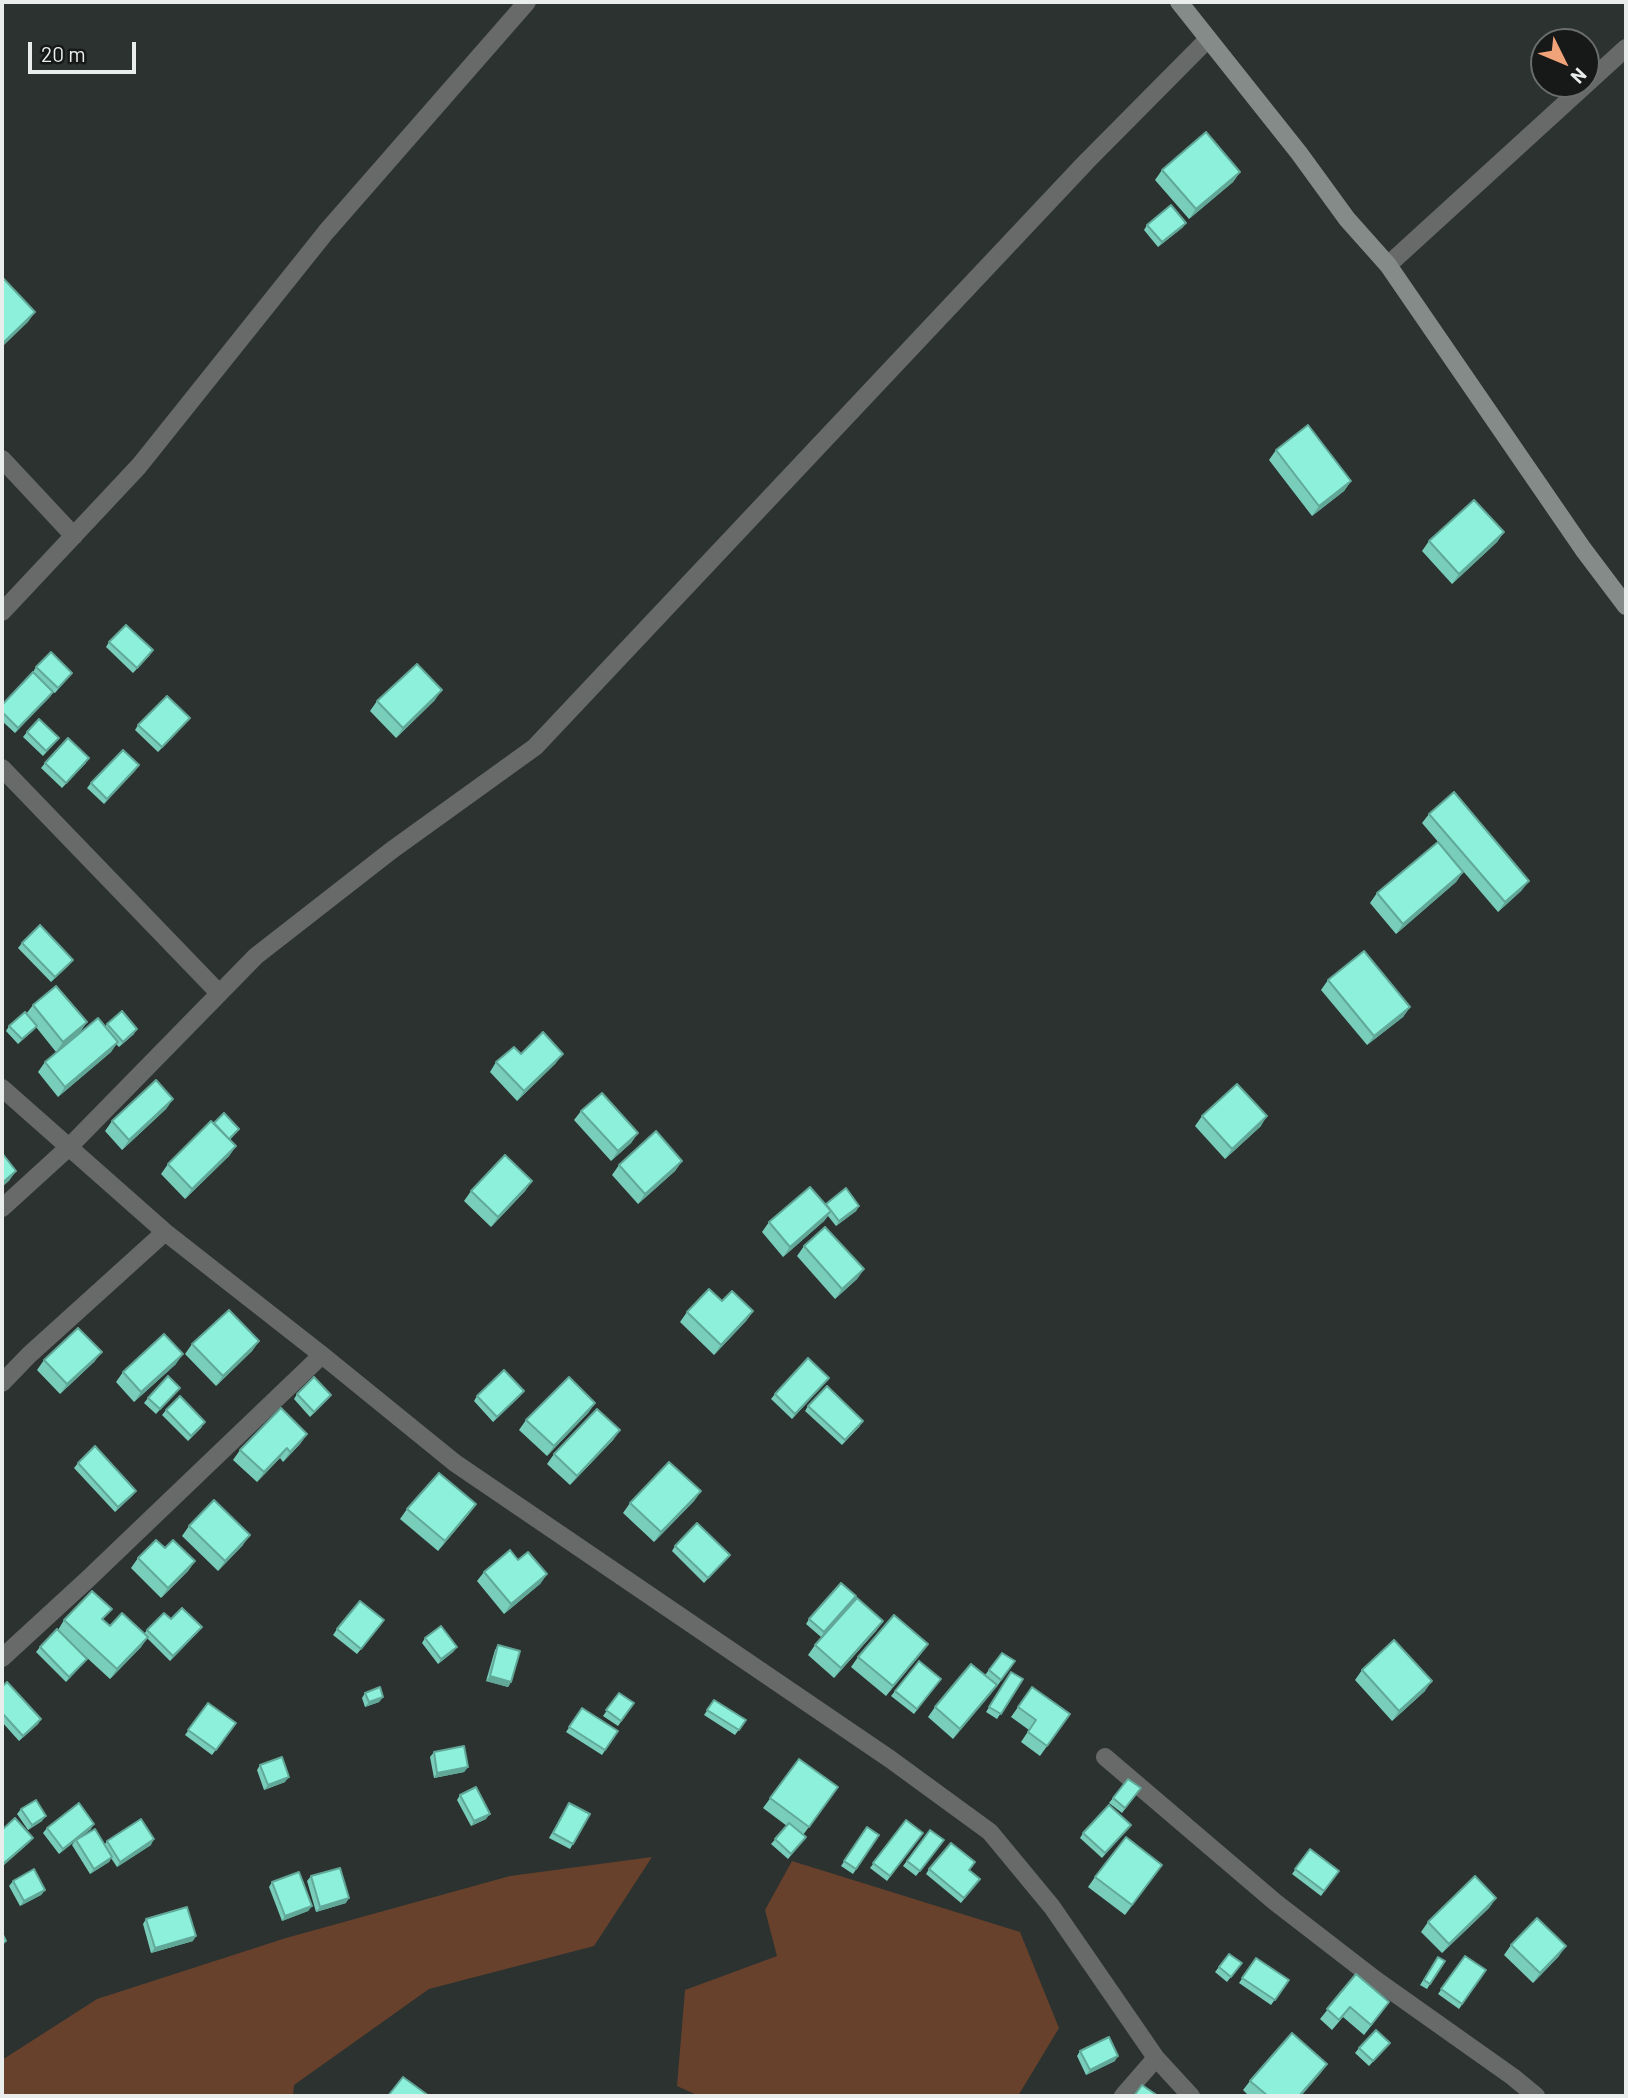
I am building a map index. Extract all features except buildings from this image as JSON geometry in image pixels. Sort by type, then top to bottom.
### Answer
[{"type":"main road","points":[[1179,2],[1299,153],[1347,219],[1388,265],[1575,538],[1626,606]]},
{"type":"street","points":[[2,612],[139,466],[326,232],[527,2]]},
{"type":"street","points":[[2,1208],[69,1147],[257,956],[371,867],[536,747],[1087,161],[1208,39]]},
{"type":"street","points":[[1388,265],[1626,48]]},
{"type":"street","points":[[2,459],[74,536]]},
{"type":"street","points":[[2,768],[219,993]]},
{"type":"street","points":[[2,1088],[165,1232],[455,1463],[868,1743],[990,1832],[1052,1907],[1156,2058],[1191,2096]]},
{"type":"street","points":[[2,1383],[29,1355],[165,1232]]},
{"type":"street","points":[[2,1658],[322,1355]]},
{"type":"street","points":[[1105,1757],[1275,1902],[1376,1980],[1536,2096]]},
{"type":"street","points":[[1123,2096],[1156,2058]]},
{"type":"shaded area","points":[[652,1857],[594,1946],[429,1989],[294,2085],[293,2096],[2,2096],[2,2060],[97,1999],[286,1938],[510,1876]]},
{"type":"shaded area","points":[[792,1861],[1020,1932],[1059,2028],[1018,2096],[699,2096],[677,2086],[685,1990],[777,1956],[765,1910]]}]
